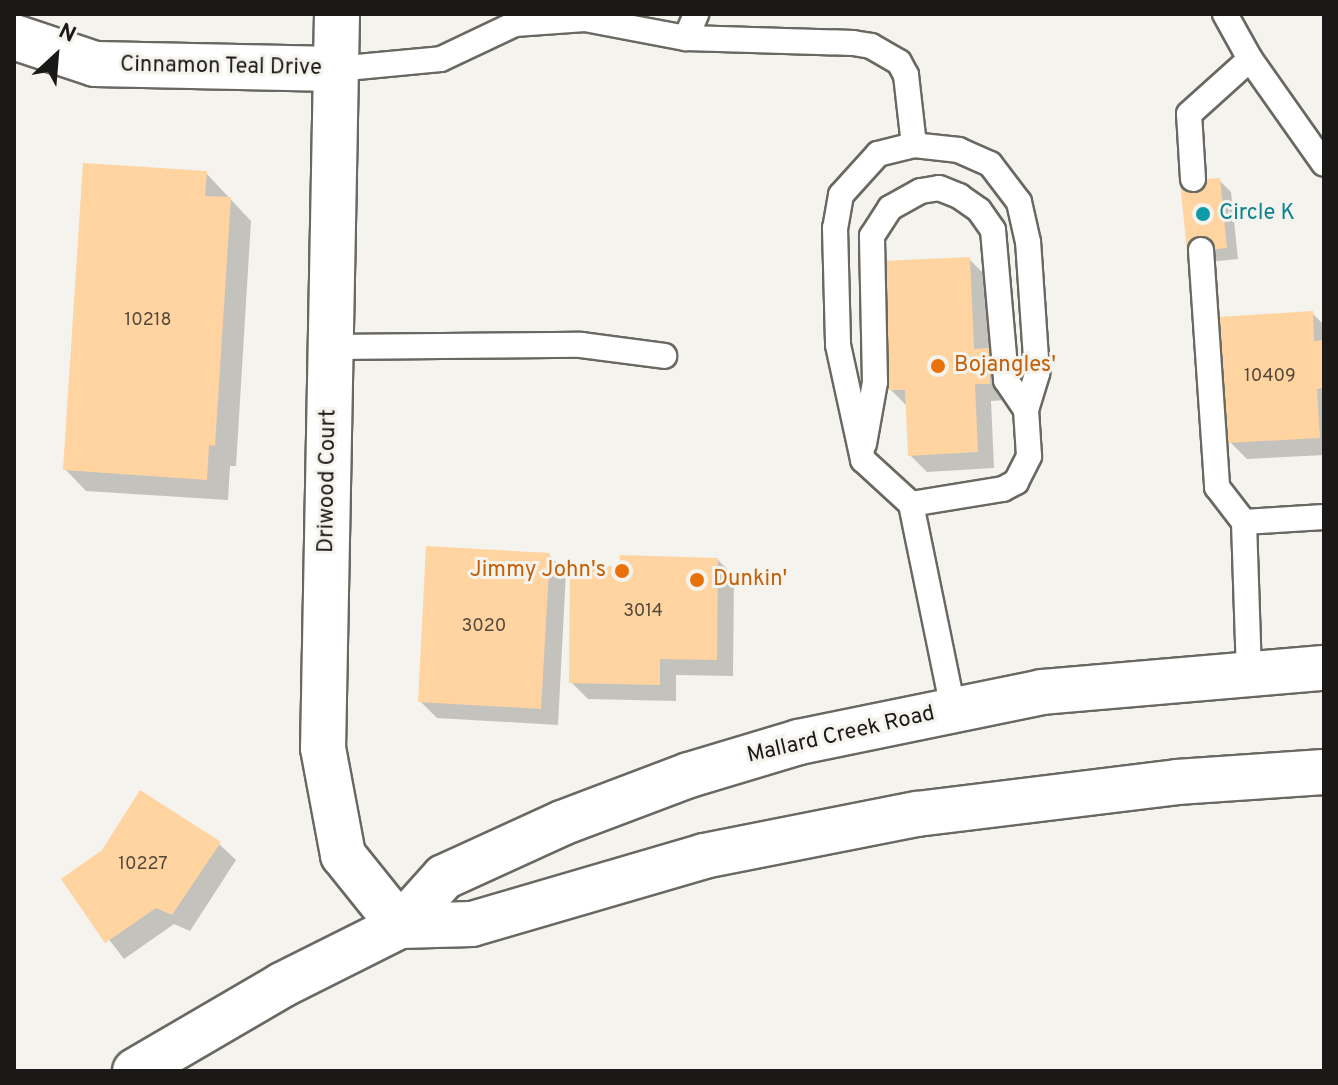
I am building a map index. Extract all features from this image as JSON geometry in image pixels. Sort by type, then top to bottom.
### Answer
[{"type":"main road","name":"Driwood Court","points":[[337,14],[323,748],[343,855],[400,926]]},
{"type":"main road","name":"Cinnamon Teal Drive","points":[[14,37],[95,64],[336,69]]},
{"type":"main road","name":"Mallard Creek Road","points":[[135,1071],[282,985],[400,926],[444,877],[562,823],[762,752],[1042,692],[1324,668]]},
{"type":"main road","name":"Mallard Creek Road","points":[[400,926],[472,924],[704,856],[917,814],[1177,782],[1324,772]]},
{"type":"lane","points":[[686,38],[696,14]]},
{"type":"lane","points":[[1225,14],[1250,59],[1324,164]]},
{"type":"lane","points":[[336,69],[441,59],[515,24],[585,19],[686,38],[853,43],[887,52],[906,75],[914,145]]},
{"type":"lane","points":[[1193,179],[1189,114],[1250,59]]},
{"type":"lane","points":[[911,504],[1003,489],[1016,482],[1029,456],[1026,410],[1037,373],[1028,242],[1019,202],[990,164],[959,150],[914,145],[878,154],[857,171],[841,195],[835,228],[838,345],[862,456],[911,504],[953,709]]},
{"type":"lane","points":[[862,456],[875,382],[872,236],[890,208],[921,191],[939,188],[959,196],[979,210],[993,230],[1006,380],[1026,410]]},
{"type":"lane","points":[[1201,250],[1217,487],[1244,522],[1249,673]]},
{"type":"lane","points":[[331,347],[581,345],[664,356]]},
{"type":"lane","points":[[1244,522],[1324,517]]},
{"type":"building","points":[[83,163],[207,171],[205,196],[231,197],[215,446],[209,445],[207,480],[63,470]]},
{"type":"building","name":"Circle K","points":[[1220,178],[1227,248],[1187,252],[1180,181]]},
{"type":"building","name":"Bojangles'","points":[[970,257],[974,349],[989,348],[990,384],[975,384],[978,452],[908,456],[905,390],[888,390],[882,261]]},
{"type":"building","points":[[1313,311],[1314,341],[1324,340],[1324,388],[1317,389],[1320,438],[1228,443],[1219,317]]},
{"type":"building","points":[[426,546],[550,553],[541,709],[418,702]]},
{"type":"building","points":[[620,555],[718,558],[717,660],[660,659],[660,685],[569,683],[570,565],[619,566]]},
{"type":"building","points":[[140,790],[221,842],[172,915],[156,908],[105,943],[61,879],[102,850]]},
{"type":"place","name":"Circle K","points":[[1203,214]]},
{"type":"place","name":"Bojangles'","points":[[938,366]]},
{"type":"place","name":"Jimmy John's","points":[[622,571]]},
{"type":"place","name":"Dunkin'","points":[[697,580]]}]
